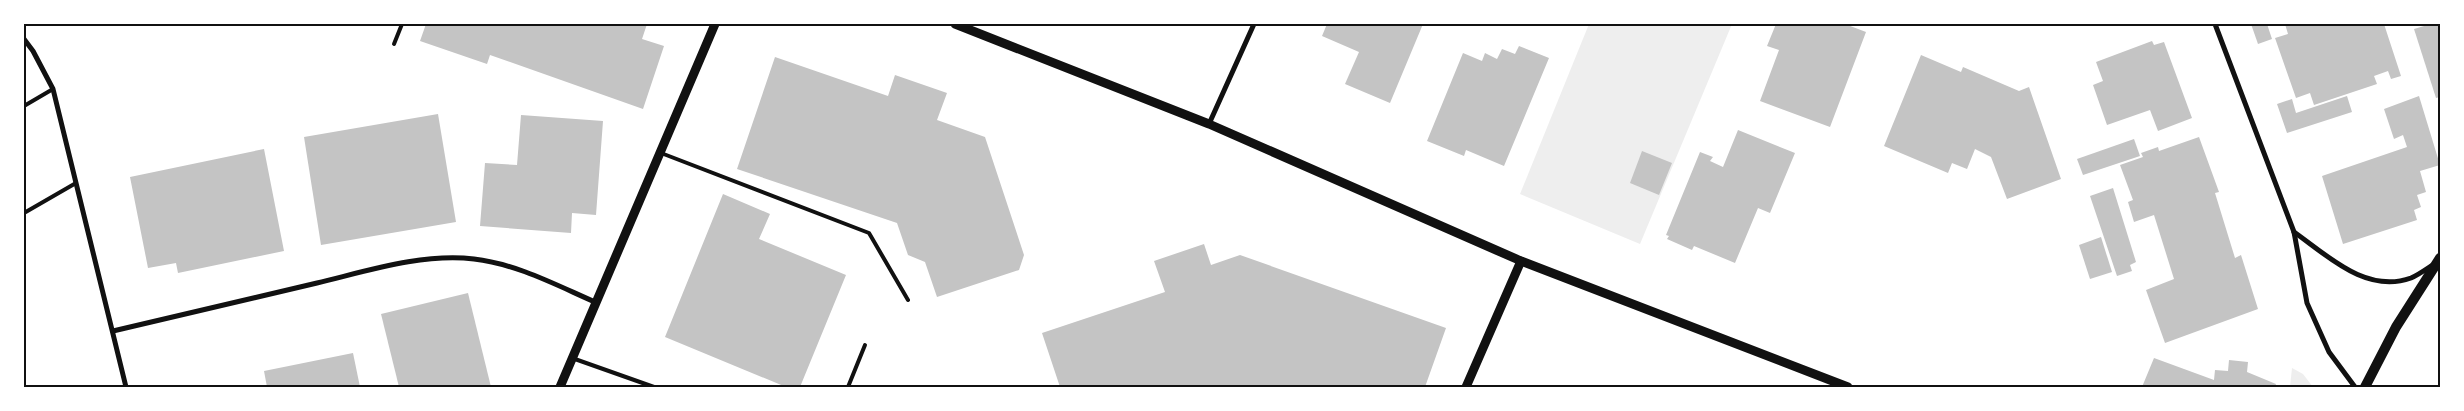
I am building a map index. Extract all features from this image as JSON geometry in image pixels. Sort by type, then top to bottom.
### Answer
[{"type":"main road","points":[[2365,387],[2396,327],[2438,261]]},
{"type":"street","points":[[560,387],[715,24]]},
{"type":"street","points":[[955,24],[1209,124],[1521,261],[1846,387]]},
{"type":"street","points":[[1209,124],[1254,24]]},
{"type":"street","points":[[2214,24],[2294,232],[2307,303],[2329,352],[2355,387]]},
{"type":"street","points":[[24,39],[33,51],[53,89],[114,331],[126,387]]},
{"type":"street","points":[[2294,232],[2358,275],[2382,282],[2411,278],[2438,261]]},
{"type":"street","points":[[114,331],[386,266],[438,258],[472,259],[499,263],[524,271],[595,302]]},
{"type":"street","points":[[1466,387],[1521,261]]},
{"type":"lane","points":[[394,44],[402,24]]},
{"type":"lane","points":[[24,106],[53,89]]},
{"type":"lane","points":[[661,153],[869,233],[908,300]]},
{"type":"lane","points":[[24,213],[76,183]]},
{"type":"lane","points":[[848,387],[865,345]]},
{"type":"lane","points":[[572,358],[654,387]]},
{"type":"shaded area","points":[[1589,24],[1732,24],[1640,244],[1520,194]]},
{"type":"shaded area","points":[[2292,368],[2303,374],[2313,387],[2290,387]]},
{"type":"building","points":[[426,24],[647,24],[642,39],[664,46],[643,109],[490,55],[487,64],[420,41]]},
{"type":"building","points":[[1327,24],[1423,24],[1390,103],[1345,84],[1359,52],[1322,36]]},
{"type":"building","points":[[1776,24],[1845,24],[1866,32],[1830,127],[1760,101],[1779,50],[1767,46]]},
{"type":"building","points":[[2251,24],[2267,24],[2272,39],[2258,44]]},
{"type":"building","points":[[2285,24],[2384,24],[2401,76],[2391,79],[2388,71],[2374,76],[2377,84],[2314,105],[2310,93],[2296,98],[2275,38],[2288,34]]},
{"type":"building","points":[[2431,24],[2440,24],[2440,97],[2436,98],[2414,29]]},
{"type":"building","points":[[2152,41],[2154,45],[2164,42],[2192,118],[2158,131],[2150,110],[2107,125],[2093,85],[2103,81],[2096,62]]},
{"type":"building","points":[[1519,46],[1549,58],[1504,166],[1466,150],[1464,156],[1427,141],[1463,53],[1482,61],[1485,53],[1497,59],[1502,49],[1515,54]]},
{"type":"building","points":[[1921,55],[1961,72],[1963,67],[2019,91],[2029,87],[2061,179],[2007,199],[1991,157],[1975,149],[1967,169],[1952,163],[1948,173],[1884,146]]},
{"type":"building","points":[[775,57],[888,96],[895,75],[947,93],[937,120],[985,137],[1024,255],[1019,270],[937,297],[925,262],[908,255],[897,223],[737,169]]},
{"type":"building","points":[[2347,96],[2352,112],[2287,133],[2277,104],[2292,99],[2296,113]]},
{"type":"building","points":[[2419,96],[2440,165],[2420,171],[2426,192],[2417,195],[2421,207],[2414,210],[2417,220],[2343,244],[2322,176],[2407,147],[2403,135],[2394,139],[2384,109]]},
{"type":"building","points":[[438,114],[456,222],[321,245],[304,137]]},
{"type":"building","points":[[521,115],[603,121],[596,215],[572,213],[571,233],[480,226],[485,163],[517,165]]},
{"type":"building","points":[[1738,130],[1795,153],[1770,213],[1758,208],[1735,263],[1694,246],[1692,250],[1667,239],[1669,236],[1666,235],[1700,152],[1713,157],[1710,161],[1723,167]]},
{"type":"building","points":[[2199,137],[2219,192],[2215,193],[2235,258],[2241,255],[2258,309],[2165,343],[2146,290],[2174,279],[2154,215],[2134,222],[2128,202],[2133,200],[2120,165],[2143,157],[2141,153],[2158,147],[2159,151]]},
{"type":"building","points":[[2134,139],[2140,156],[2083,175],[2077,159]]},
{"type":"building","points":[[264,149],[284,251],[178,273],[176,263],[148,268],[130,177]]},
{"type":"building","points":[[1642,151],[1672,163],[1659,195],[1630,183]]},
{"type":"building","points":[[2113,188],[2136,262],[2130,265],[2132,271],[2117,276],[2090,196]]},
{"type":"building","points":[[723,194],[770,214],[759,239],[846,275],[800,387],[786,387],[665,337]]},
{"type":"building","points":[[2101,237],[2112,272],[2090,279],[2079,245]]},
{"type":"building","points":[[1204,244],[1211,265],[1240,255],[1446,328],[1425,387],[1262,387],[1255,385],[1249,387],[1060,387],[1042,333],[1165,292],[1154,261]]},
{"type":"building","points":[[468,293],[491,387],[399,387],[381,314]]},
{"type":"building","points":[[353,353],[360,387],[267,387],[264,371]]},
{"type":"building","points":[[2154,358],[2214,380],[2215,370],[2228,371],[2229,360],[2248,362],[2247,372],[2276,384],[2275,387],[2142,387]]}]
